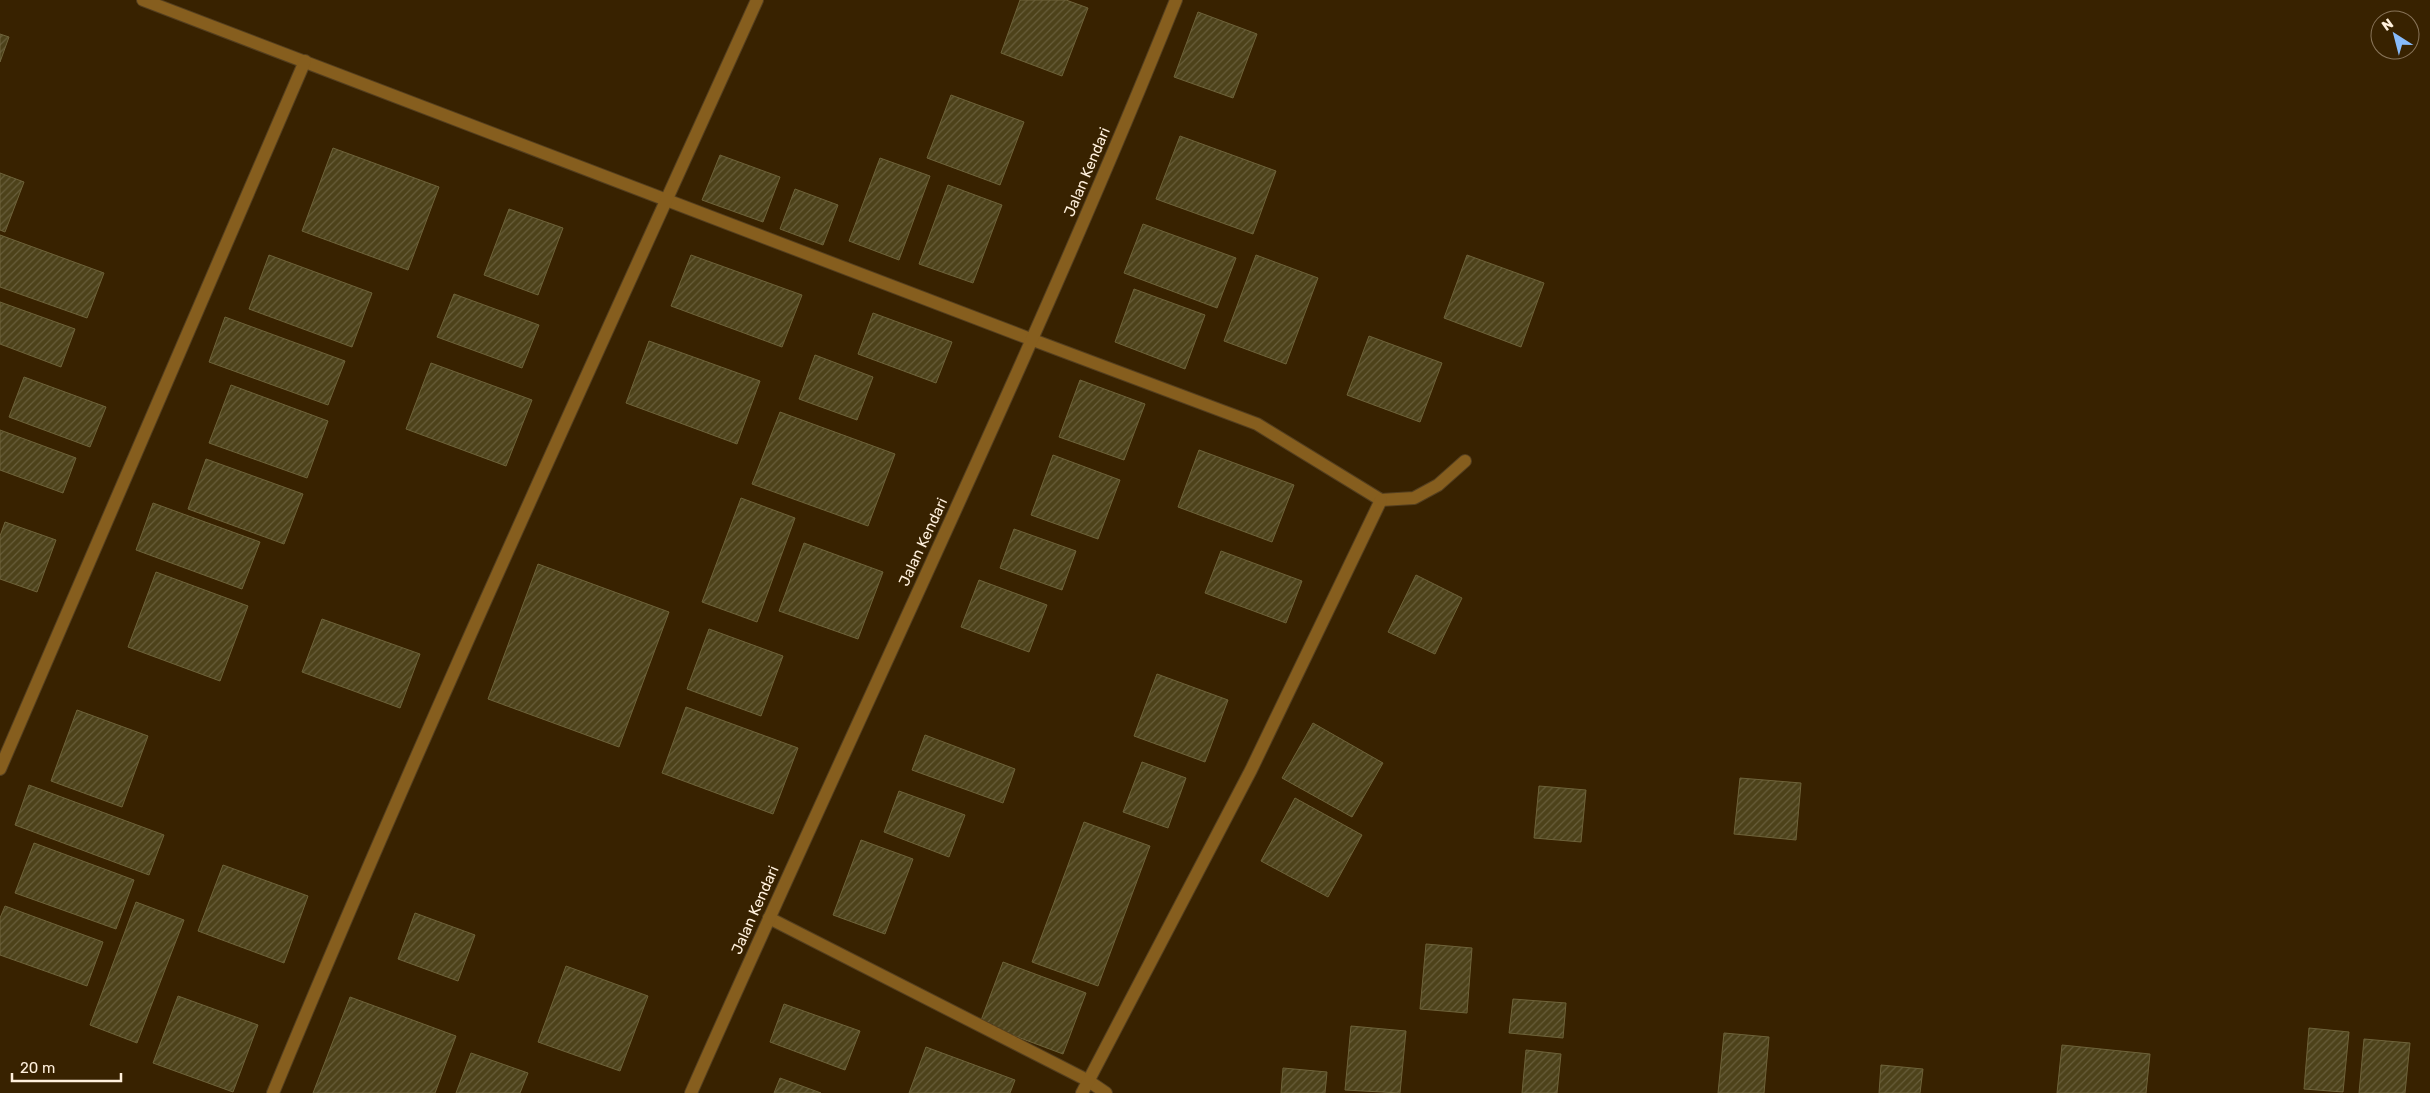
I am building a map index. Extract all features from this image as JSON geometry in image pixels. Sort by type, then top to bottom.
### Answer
[{"type":"street","points":[[143,0],[1257,424],[1381,500],[1414,498],[1438,485],[1465,462]]},
{"type":"street","points":[[273,1093],[335,944],[523,514],[757,0]]},
{"type":"street","name":"Jalan Kendari","points":[[691,1093],[1033,340],[1176,0]]},
{"type":"street","points":[[0,769],[305,61]]},
{"type":"street","points":[[1082,1093],[1251,770],[1381,500]]},
{"type":"street","points":[[769,918],[1088,1080],[1106,1093]]},
{"type":"building","points":[[1020,0],[1066,0],[1088,8],[1062,76],[1001,53]]},
{"type":"building","points":[[1198,12],[1257,34],[1233,98],[1174,77]]},
{"type":"building","points":[[0,34],[9,37],[0,62]]},
{"type":"building","points":[[951,95],[1024,122],[1000,185],[927,158]]},
{"type":"building","points":[[1180,136],[1276,171],[1253,234],[1156,199]]},
{"type":"building","points":[[333,148],[439,187],[408,270],[302,231]]},
{"type":"building","points":[[720,155],[780,177],[763,222],[702,200]]},
{"type":"building","points":[[880,158],[930,176],[899,260],[849,241]]},
{"type":"building","points":[[0,173],[24,182],[5,232],[0,230]]},
{"type":"building","points":[[948,185],[1002,205],[973,283],[919,264]]},
{"type":"building","points":[[795,189],[838,205],[823,245],[780,229]]},
{"type":"building","points":[[509,209],[563,228],[538,295],[484,275]]},
{"type":"building","points":[[1143,224],[1236,258],[1217,308],[1124,273]]},
{"type":"building","points":[[0,235],[104,273],[87,318],[0,287]]},
{"type":"building","points":[[269,255],[372,293],[352,347],[249,309]]},
{"type":"building","points":[[691,255],[802,295],[782,347],[671,306]]},
{"type":"building","points":[[1256,255],[1318,278],[1286,364],[1224,341]]},
{"type":"building","points":[[1467,255],[1544,283],[1521,347],[1444,318]]},
{"type":"building","points":[[1134,289],[1205,315],[1185,369],[1115,342]]},
{"type":"building","points":[[454,294],[539,325],[522,368],[437,337]]},
{"type":"building","points":[[0,302],[75,329],[61,367],[0,344]]},
{"type":"building","points":[[873,313],[952,342],[936,383],[858,354]]},
{"type":"building","points":[[225,317],[345,361],[328,405],[209,362]]},
{"type":"building","points":[[1369,336],[1442,363],[1420,422],[1347,395]]},
{"type":"building","points":[[649,341],[760,381],[737,444],[626,403]]},
{"type":"building","points":[[815,355],[873,377],[857,420],[799,399]]},
{"type":"building","points":[[431,363],[532,400],[506,466],[406,429]]},
{"type":"building","points":[[24,377],[106,407],[90,447],[9,417]]},
{"type":"building","points":[[1080,380],[1145,404],[1124,460],[1059,437]]},
{"type":"building","points":[[231,385],[328,421],[307,478],[209,443]]},
{"type":"building","points":[[780,412],[895,454],[868,526],[752,484]]},
{"type":"building","points":[[0,430],[76,458],[63,493],[0,470]]},
{"type":"building","points":[[1199,450],[1294,485],[1272,542],[1178,507]]},
{"type":"building","points":[[1053,455],[1120,480],[1098,539],[1031,515]]},
{"type":"building","points":[[206,459],[303,494],[284,544],[188,509]]},
{"type":"building","points":[[741,498],[795,518],[757,622],[702,602]]},
{"type":"building","points":[[153,503],[260,542],[242,589],[136,550]]},
{"type":"building","points":[[5,522],[56,540],[37,592],[0,579],[0,536]]},
{"type":"building","points":[[1014,529],[1076,551],[1062,590],[1000,568]]},
{"type":"building","points":[[804,543],[883,572],[858,639],[779,611]]},
{"type":"building","points":[[1221,551],[1302,581],[1286,623],[1205,593]]},
{"type":"building","points":[[538,564],[669,612],[619,747],[488,699]]},
{"type":"building","points":[[156,572],[248,606],[220,681],[128,647]]},
{"type":"building","points":[[1416,575],[1462,598],[1435,654],[1388,632]]},
{"type":"building","points":[[979,580],[1047,605],[1029,652],[961,627]]},
{"type":"building","points":[[322,619],[420,654],[400,708],[302,672]]},
{"type":"building","points":[[709,629],[783,656],[761,716],[687,689]]},
{"type":"building","points":[[1157,674],[1228,700],[1205,762],[1134,736]]},
{"type":"building","points":[[686,707],[798,748],[773,814],[662,773]]},
{"type":"building","points":[[77,710],[148,736],[122,807],[51,781]]},
{"type":"building","points":[[1313,723],[1383,763],[1352,817],[1282,778]]},
{"type":"building","points":[[925,735],[1015,769],[1003,803],[912,770]]},
{"type":"building","points":[[1142,762],[1186,778],[1168,828],[1123,812]]},
{"type":"building","points":[[1740,778],[1801,783],[1796,840],[1734,834]]},
{"type":"building","points":[[29,785],[164,835],[149,875],[15,825]]},
{"type":"building","points":[[1539,786],[1586,790],[1581,842],[1534,838]]},
{"type":"building","points":[[899,791],[965,815],[949,857],[884,832]]},
{"type":"building","points":[[1295,798],[1362,835],[1328,897],[1261,861]]},
{"type":"building","points":[[1084,822],[1150,846],[1098,986],[1032,962]]},
{"type":"building","points":[[861,840],[913,859],[885,934],[833,915]]},
{"type":"building","points":[[34,843],[134,880],[116,929],[15,893]]},
{"type":"building","points":[[223,865],[308,896],[284,963],[198,931]]},
{"type":"building","points":[[136,902],[184,920],[137,1043],[90,1025]]},
{"type":"building","points":[[5,906],[103,942],[87,986],[0,955],[0,918]]},
{"type":"building","points":[[415,913],[475,935],[458,981],[398,959]]},
{"type":"building","points":[[1426,944],[1472,948],[1467,1013],[1420,1009]]},
{"type":"building","points":[[1003,962],[1086,993],[1063,1054],[980,1023]]},
{"type":"building","points":[[566,966],[648,996],[620,1071],[538,1042]]},
{"type":"building","points":[[178,996],[258,1025],[233,1092],[153,1063]]},
{"type":"building","points":[[350,997],[456,1036],[435,1093],[313,1093]]},
{"type":"building","points":[[1513,999],[1566,1003],[1563,1038],[1509,1033]]},
{"type":"building","points":[[784,1004],[860,1031],[845,1070],[770,1042]]},
{"type":"building","points":[[1351,1026],[1406,1031],[1400,1093],[1345,1090]]},
{"type":"building","points":[[2309,1028],[2349,1032],[2343,1092],[2304,1089]]},
{"type":"building","points":[[1724,1033],[1769,1037],[1764,1093],[1718,1093]]},
{"type":"building","points":[[2364,1039],[2410,1043],[2405,1093],[2359,1093]]},
{"type":"building","points":[[2062,1045],[2150,1054],[2146,1093],[2057,1093]]},
{"type":"building","points":[[926,1047],[1015,1080],[1010,1093],[909,1093]]},
{"type":"building","points":[[1526,1050],[1561,1054],[1557,1093],[1522,1093]]},
{"type":"building","points":[[471,1053],[528,1073],[520,1093],[456,1093]]},
{"type":"building","points":[[1881,1065],[1923,1069],[1920,1093],[1879,1093]]},
{"type":"building","points":[[1283,1068],[1327,1072],[1325,1093],[1281,1093]]},
{"type":"building","points":[[780,1078],[821,1093],[774,1093]]}]
